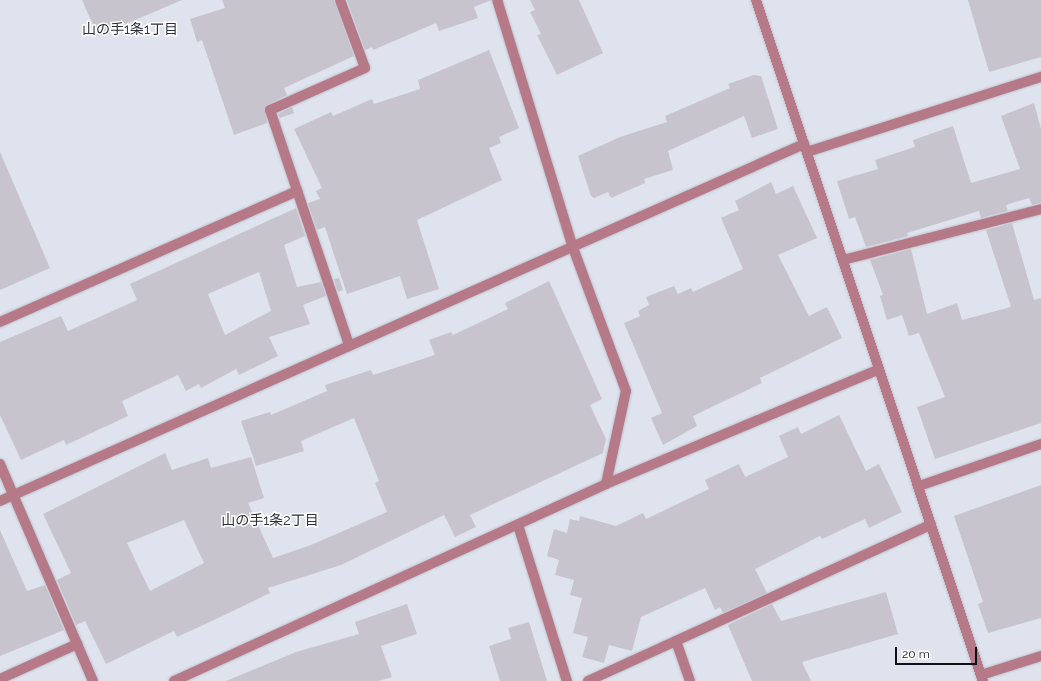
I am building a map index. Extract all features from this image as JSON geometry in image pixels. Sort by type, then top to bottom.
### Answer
[{"type":"street","points":[[340,0],[365,68],[270,110],[349,345]]},
{"type":"street","points":[[497,0],[573,248],[626,391],[606,484]]},
{"type":"street","points":[[756,0],[982,678],[1041,656]]},
{"type":"street","points":[[0,501],[349,345],[805,148],[1041,77]]},
{"type":"street","points":[[0,322],[297,191]]},
{"type":"street","points":[[843,260],[1041,209]]},
{"type":"street","points":[[174,681],[606,484],[879,368]]},
{"type":"street","points":[[919,486],[1041,444]]},
{"type":"street","points":[[0,464],[93,681]]},
{"type":"street","points":[[518,525],[567,681]]},
{"type":"street","points":[[588,681],[931,525]]},
{"type":"street","points":[[676,641],[690,681]]},
{"type":"street","points":[[0,679],[77,644]]},
{"type":"building","points":[[82,0],[182,0],[98,36]]},
{"type":"building","points":[[222,0],[334,0],[354,56],[284,88],[287,95],[265,106],[267,123],[234,135],[202,40],[197,42],[190,19],[225,8]]},
{"type":"building","points":[[347,0],[491,0],[474,7],[478,18],[439,31],[436,23],[373,50],[372,47],[365,50]]},
{"type":"building","points":[[530,0],[579,0],[603,53],[557,75],[537,35],[541,34],[530,12],[535,10]]},
{"type":"building","points":[[968,0],[1041,0],[1041,57],[989,72]]},
{"type":"building","points":[[489,50],[519,128],[499,137],[501,143],[489,148],[502,180],[417,220],[439,289],[407,299],[400,276],[347,294],[325,227],[317,230],[308,203],[320,199],[316,191],[322,188],[294,129],[331,112],[333,116],[372,99],[374,104],[420,89],[418,80]]},
{"type":"building","points":[[754,75],[761,76],[778,129],[752,138],[744,116],[668,151],[673,170],[644,179],[645,183],[611,198],[608,192],[594,198],[591,196],[578,156],[620,137],[667,122],[665,116],[730,88],[728,84]]},
{"type":"building","points":[[1034,103],[1041,129],[1041,203],[1032,205],[1029,198],[1006,205],[1008,211],[981,218],[979,211],[907,233],[908,236],[866,247],[855,217],[849,219],[837,181],[878,169],[875,160],[915,147],[913,140],[953,126],[971,183],[1020,169],[1001,116]]},
{"type":"building","points":[[292,107],[294,113],[280,118],[278,114]]},
{"type":"building","points":[[0,152],[50,268],[0,290]]},
{"type":"building","points":[[771,182],[776,194],[793,186],[817,238],[778,255],[809,316],[827,307],[842,338],[760,378],[762,383],[693,416],[697,426],[663,445],[651,418],[662,413],[624,323],[640,316],[638,311],[649,305],[646,297],[674,286],[678,294],[691,288],[693,292],[743,269],[721,218],[739,210],[735,201]]},
{"type":"building","points":[[296,208],[305,236],[284,245],[297,287],[321,282],[326,296],[303,305],[310,324],[269,337],[278,356],[239,375],[236,369],[201,388],[199,384],[186,391],[178,375],[122,401],[128,416],[66,445],[64,440],[21,460],[0,415],[0,342],[61,316],[68,331],[137,300],[130,284]],"holes":[[[259,272],[271,311],[225,335],[208,294]]]},
{"type":"building","points":[[1012,223],[1034,300],[1041,298],[1041,423],[935,459],[917,407],[945,397],[919,333],[909,336],[902,315],[887,320],[880,296],[883,295],[870,260],[911,249],[927,314],[957,303],[962,320],[1011,307],[986,230]]},
{"type":"building","points":[[339,278],[343,290],[338,292],[334,279]]},
{"type":"building","points":[[549,281],[602,399],[590,405],[606,439],[603,453],[470,515],[476,527],[455,537],[444,515],[341,565],[268,588],[270,593],[214,620],[177,637],[174,631],[106,664],[85,621],[76,625],[57,580],[71,573],[43,514],[165,453],[172,470],[208,458],[211,468],[251,457],[264,498],[248,503],[273,558],[311,545],[387,512],[375,483],[379,481],[354,418],[301,441],[304,451],[256,466],[241,421],[270,412],[271,415],[327,391],[325,385],[371,370],[373,375],[435,355],[429,340],[451,332],[453,335],[508,309],[505,303]],"holes":[[[184,520],[204,563],[150,591],[127,543]]]},
{"type":"building","points":[[839,415],[866,471],[879,464],[902,512],[869,528],[865,519],[822,539],[820,536],[755,569],[767,593],[723,613],[720,607],[715,610],[705,588],[641,617],[632,651],[609,645],[604,663],[582,657],[588,637],[573,633],[582,598],[570,595],[574,580],[555,575],[559,560],[547,556],[554,529],[567,533],[570,519],[579,521],[580,516],[616,526],[643,513],[646,519],[709,489],[705,480],[739,464],[745,477],[788,457],[779,436],[798,427],[801,434]]},
{"type":"building","points":[[1041,485],[1041,618],[988,633],[978,604],[983,602],[954,516]]},
{"type":"building","points":[[0,530],[27,591],[45,585],[64,630],[0,656]]},
{"type":"building","points":[[886,592],[898,634],[802,662],[811,681],[752,681],[728,625],[772,604],[781,621]]},
{"type":"building","points":[[407,604],[417,634],[381,646],[392,677],[379,681],[226,681],[296,652],[359,634],[355,622]]},
{"type":"building","points":[[529,622],[547,681],[500,681],[489,646],[511,639],[508,628]]},
{"type":"district","name":"山の手1条1丁目","points":[[130,29]]},
{"type":"district","name":"山の手1条2丁目","points":[[270,520]]}]
